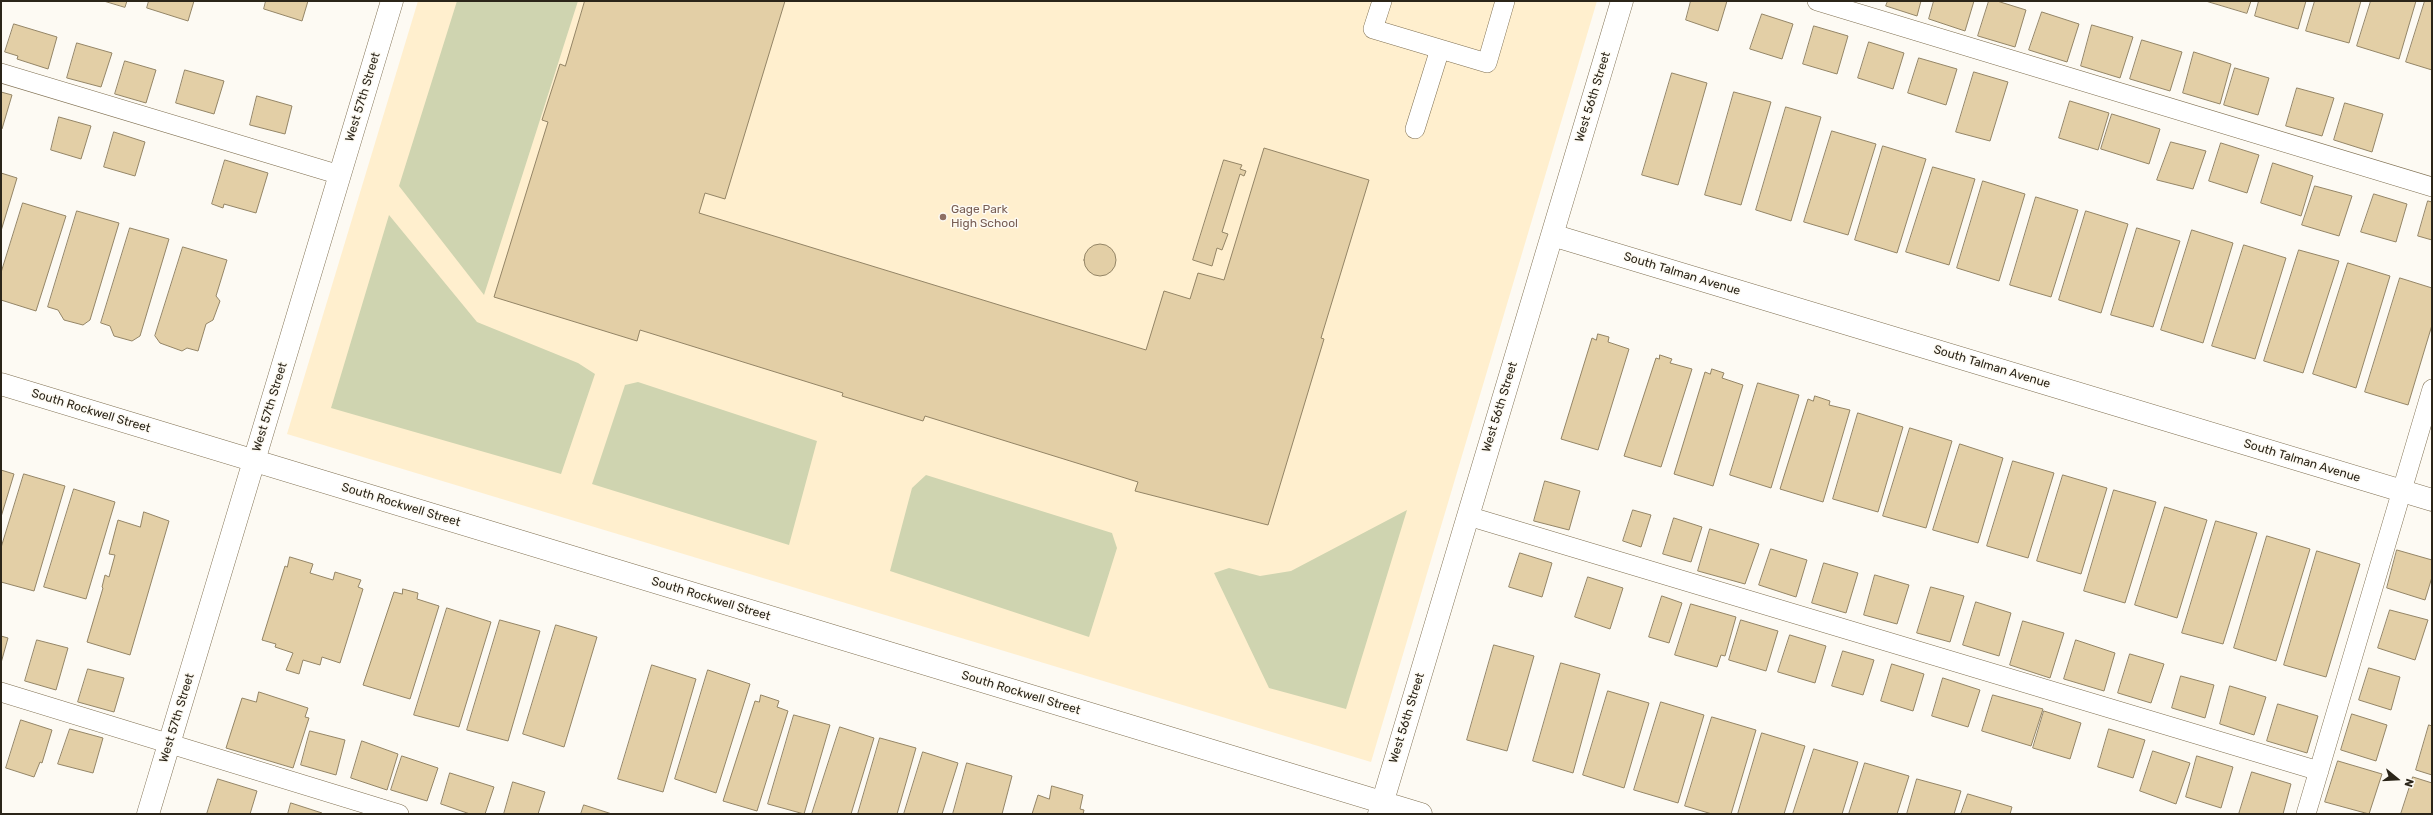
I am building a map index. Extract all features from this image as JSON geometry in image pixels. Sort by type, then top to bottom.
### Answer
[{"type":"street","name":"West 57th Street","points":[[148,814],[392,1]]},
{"type":"street","name":"West 56th Street","points":[[1381,808],[1622,1]]},
{"type":"street","name":"South Talman Avenue","points":[[1552,235],[2432,500]]},
{"type":"street","name":"South Rockwell Street","points":[[1,384],[254,460],[1381,808],[1421,814]]},
{"type":"lane","points":[[1382,1],[1373,28],[1487,63],[1505,1]]},
{"type":"lane","points":[[1817,1],[2432,187]]},
{"type":"lane","points":[[1415,129],[1440,49]]},
{"type":"lane","points":[[1,73],[340,175]]},
{"type":"lane","points":[[2306,814],[2432,389]]},
{"type":"lane","points":[[1468,516],[2319,771]]},
{"type":"lane","points":[[1,692],[399,814]]},
{"type":"shaded area","name":"Gage Park High School","points":[[418,1],[1597,1],[1371,762],[287,434]]},
{"type":"green space","points":[[457,1],[578,1],[484,295],[399,186]]},
{"type":"green space","points":[[389,215],[477,322],[578,363],[595,374],[561,474],[331,408]]},
{"type":"green space","points":[[638,382],[817,441],[789,545],[592,484],[625,385]]},
{"type":"green space","points":[[926,475],[1112,533],[1117,548],[1089,637],[890,571],[912,488]]},
{"type":"green space","points":[[1407,510],[1346,709],[1269,688],[1214,573],[1229,568],[1260,576],[1291,571]]},
{"type":"building","points":[[104,1],[127,1],[125,7]]},
{"type":"building","points":[[149,1],[194,1],[188,21],[147,8]]},
{"type":"building","points":[[266,1],[308,1],[302,21],[264,9]]},
{"type":"building","points":[[585,1],[785,1],[725,199],[705,193],[699,213],[1146,350],[1164,291],[1190,299],[1198,273],[1224,280],[1264,148],[1369,180],[1321,338],[1324,339],[1268,525],[1135,491],[1138,482],[925,416],[923,421],[842,396],[843,393],[640,330],[637,341],[494,297],[548,122],[542,120],[560,64],[565,66]]},
{"type":"building","points":[[1691,1],[1727,1],[1718,31],[1686,20]]},
{"type":"building","points":[[1888,1],[1921,1],[1917,16],[1886,6]]},
{"type":"building","points":[[1934,1],[1974,1],[1965,31],[1929,19]]},
{"type":"building","points":[[1989,1],[1997,1],[2026,10],[2015,47],[1978,36]]},
{"type":"building","points":[[2206,1],[2251,1],[2247,13]]},
{"type":"building","points":[[2259,1],[2306,1],[2298,29],[2255,16]]},
{"type":"building","points":[[2315,1],[2361,1],[2349,43],[2306,31]]},
{"type":"building","points":[[2371,1],[2416,1],[2399,59],[2357,46]]},
{"type":"building","points":[[2425,1],[2432,1],[2432,70],[2406,62]]},
{"type":"building","points":[[2042,12],[2079,24],[2067,62],[2029,50]]},
{"type":"building","points":[[1762,14],[1793,24],[1782,59],[1750,49]]},
{"type":"building","points":[[14,24],[57,37],[48,69],[17,59],[18,56],[5,52]]},
{"type":"building","points":[[2092,25],[2133,37],[2120,78],[2081,66]]},
{"type":"building","points":[[1814,26],[1848,36],[1837,74],[1803,64]]},
{"type":"building","points":[[2142,40],[2182,52],[2170,91],[2130,79]]},
{"type":"building","points":[[1869,42],[1904,53],[1893,89],[1858,78]]},
{"type":"building","points":[[77,43],[112,53],[101,87],[67,78]]},
{"type":"building","points":[[2194,52],[2231,64],[2220,104],[2183,93]]},
{"type":"building","points":[[1919,58],[1957,69],[1946,105],[1908,93]]},
{"type":"building","points":[[125,61],[156,70],[146,103],[115,94]]},
{"type":"building","points":[[2235,68],[2269,78],[2258,115],[2224,105]]},
{"type":"building","points":[[185,70],[224,81],[214,114],[176,103]]},
{"type":"building","points":[[1974,72],[2008,82],[1990,141],[1956,132]]},
{"type":"building","points":[[1672,73],[1707,83],[1678,185],[1642,175]]},
{"type":"building","points":[[2297,88],[2334,98],[2322,136],[2286,126]]},
{"type":"building","points":[[1,92],[12,95],[2,129],[1,129]]},
{"type":"building","points":[[1734,92],[1771,102],[1741,205],[1705,195]]},
{"type":"building","points":[[257,96],[292,106],[285,134],[250,125]]},
{"type":"building","points":[[2070,101],[2109,113],[2098,150],[2059,138]]},
{"type":"building","points":[[2345,103],[2383,114],[2372,152],[2334,140]]},
{"type":"building","points":[[1786,107],[1821,117],[1791,221],[1756,210]]},
{"type":"building","points":[[2112,114],[2160,129],[2149,164],[2101,149]]},
{"type":"building","points":[[59,117],[91,126],[81,159],[51,150]]},
{"type":"building","points":[[1832,131],[1876,144],[1848,235],[1804,222]]},
{"type":"building","points":[[114,132],[145,142],[135,176],[104,167]]},
{"type":"building","points":[[2171,142],[2206,151],[2193,189],[2157,180]]},
{"type":"building","points":[[2221,143],[2259,155],[2247,193],[2209,181]]},
{"type":"building","points":[[1883,146],[1926,159],[1897,253],[1855,240]]},
{"type":"building","points":[[225,160],[268,173],[256,213],[224,204],[223,208],[212,204]]},
{"type":"building","points":[[1224,160],[1242,165],[1240,169],[1246,171],[1244,176],[1240,174],[1222,232],[1228,234],[1222,250],[1217,248],[1212,266],[1193,260]]},
{"type":"building","points":[[2273,163],[2313,176],[2301,216],[2261,203]]},
{"type":"building","points":[[1933,167],[1975,179],[1949,265],[1906,252]]},
{"type":"building","points":[[1,173],[17,178],[1,231]]},
{"type":"building","points":[[1983,181],[2025,194],[1999,281],[1957,268]]},
{"type":"building","points":[[2315,186],[2352,196],[2339,236],[2302,225]]},
{"type":"building","points":[[2374,194],[2407,204],[2396,242],[2361,232]]},
{"type":"building","points":[[2036,197],[2078,210],[2051,297],[2010,285]]},
{"type":"building","points":[[2428,201],[2432,202],[2432,240],[2418,236]]},
{"type":"building","points":[[23,203],[66,216],[36,311],[1,300],[1,273]]},
{"type":"building","points":[[77,211],[119,223],[90,320],[83,325],[64,320],[58,310],[48,307]]},
{"type":"building","points":[[2086,211],[2128,224],[2101,313],[2059,300]]},
{"type":"building","points":[[130,228],[169,239],[140,336],[132,341],[114,336],[110,326],[101,323]]},
{"type":"building","points":[[2137,228],[2180,241],[2153,327],[2111,315]]},
{"type":"building","points":[[2192,230],[2233,243],[2203,343],[2161,330]]},
{"type":"building","points":[[1097,244],[1103,244],[1112,248],[1116,260],[1112,272],[1103,276],[1097,276],[1088,272],[1084,263],[1084,257],[1088,248]]},
{"type":"building","points":[[2244,245],[2286,258],[2255,359],[2212,346]]},
{"type":"building","points":[[183,247],[227,260],[216,296],[220,301],[213,320],[206,324],[198,351],[187,348],[182,351],[160,343],[155,336]]},
{"type":"building","points":[[2299,250],[2339,261],[2303,373],[2264,361]]},
{"type":"building","points":[[2348,263],[2390,276],[2356,388],[2313,374]]},
{"type":"building","points":[[2400,278],[2432,288],[2432,325],[2408,405],[2365,392]]},
{"type":"building","points":[[1598,334],[1609,337],[1608,342],[1629,349],[1598,450],[1561,439],[1592,338],[1596,340]]},
{"type":"building","points":[[1660,355],[1672,359],[1670,363],[1692,369],[1661,467],[1624,456],[1656,358],[1659,359]]},
{"type":"building","points":[[1712,369],[1724,373],[1722,378],[1743,385],[1713,486],[1674,474],[1705,372],[1710,374]]},
{"type":"building","points":[[1758,383],[1799,395],[1771,488],[1730,475]]},
{"type":"building","points":[[1815,396],[1830,401],[1829,405],[1850,410],[1823,502],[1780,489],[1808,399],[1813,401]]},
{"type":"building","points":[[1858,413],[1903,427],[1878,512],[1833,499]]},
{"type":"building","points":[[1910,428],[1952,441],[1926,528],[1883,516]]},
{"type":"building","points":[[1960,444],[2003,458],[1978,543],[1933,530]]},
{"type":"building","points":[[2013,461],[2054,473],[2028,558],[1987,546]]},
{"type":"building","points":[[1,470],[14,474],[1,517]]},
{"type":"building","points":[[24,474],[65,486],[34,591],[1,582],[1,548]]},
{"type":"building","points":[[2063,475],[2107,488],[2081,574],[2037,561]]},
{"type":"building","points":[[1545,481],[1580,491],[1569,530],[1534,521]]},
{"type":"building","points":[[74,489],[115,502],[86,599],[44,587]]},
{"type":"building","points":[[2114,490],[2156,502],[2125,603],[2084,591]]},
{"type":"building","points":[[2165,507],[2207,520],[2177,618],[2135,605]]},
{"type":"building","points":[[1633,510],[1651,515],[1641,547],[1623,541]]},
{"type":"building","points":[[144,512],[169,521],[130,655],[87,642],[103,588],[105,575],[109,577],[115,555],[109,554],[118,520],[140,527]]},
{"type":"building","points":[[1674,518],[1702,527],[1691,562],[1663,554]]},
{"type":"building","points":[[2216,521],[2257,533],[2223,644],[2182,633]]},
{"type":"building","points":[[1710,529],[1759,544],[1745,584],[1698,571]]},
{"type":"building","points":[[2267,536],[2310,549],[2276,661],[2234,648]]},
{"type":"building","points":[[1771,549],[1807,560],[1796,597],[1759,585]]},
{"type":"building","points":[[2397,550],[2432,560],[2432,577],[2425,600],[2387,588]]},
{"type":"building","points":[[2317,551],[2360,564],[2326,677],[2284,665]]},
{"type":"building","points":[[1520,553],[1552,563],[1542,597],[1509,587]]},
{"type":"building","points":[[290,557],[313,564],[310,573],[333,580],[335,572],[361,580],[358,587],[363,589],[340,663],[322,657],[320,665],[303,660],[299,674],[286,670],[293,653],[275,647],[276,644],[262,640],[285,566],[287,567]]},
{"type":"building","points":[[1824,563],[1858,573],[1846,613],[1812,603]]},
{"type":"building","points":[[1875,575],[1909,585],[1897,624],[1864,615]]},
{"type":"building","points":[[1588,577],[1623,588],[1610,629],[1575,617]]},
{"type":"building","points":[[1931,587],[1964,596],[1950,642],[1917,633]]},
{"type":"building","points":[[403,589],[418,593],[417,599],[439,606],[410,699],[363,685],[394,592],[402,594]]},
{"type":"building","points":[[1662,596],[1682,603],[1669,643],[1649,637]]},
{"type":"building","points":[[1976,602],[2011,613],[1999,656],[1963,645]]},
{"type":"building","points":[[1691,604],[1736,617],[1725,656],[1721,655],[1717,667],[1675,655]]},
{"type":"building","points":[[447,608],[491,622],[459,727],[414,715]]},
{"type":"building","points":[[2390,610],[2428,620],[2415,660],[2378,648]]},
{"type":"building","points":[[500,620],[540,631],[508,741],[467,730]]},
{"type":"building","points":[[1741,620],[1778,631],[1766,671],[1729,660]]},
{"type":"building","points":[[2023,621],[2064,633],[2050,678],[2010,665]]},
{"type":"building","points":[[556,625],[597,637],[564,747],[523,734]]},
{"type":"building","points":[[1790,635],[1826,646],[1815,683],[1778,672]]},
{"type":"building","points":[[1,636],[8,638],[1,663]]},
{"type":"building","points":[[37,640],[68,648],[56,690],[25,681]]},
{"type":"building","points":[[2076,640],[2115,653],[2104,691],[2064,679]]},
{"type":"building","points":[[1494,645],[1534,656],[1507,751],[1467,740]]},
{"type":"building","points":[[1843,651],[1874,660],[1863,695],[1832,686]]},
{"type":"building","points":[[2130,654],[2164,664],[2151,703],[2118,693]]},
{"type":"building","points":[[1561,663],[1600,674],[1573,773],[1533,761]]},
{"type":"building","points":[[1892,664],[1924,674],[1913,711],[1881,701]]},
{"type":"building","points":[[652,665],[696,679],[663,792],[618,779]]},
{"type":"building","points":[[2369,668],[2400,677],[2391,710],[2359,700]]},
{"type":"building","points":[[88,669],[124,678],[114,712],[78,702]]},
{"type":"building","points":[[708,670],[750,684],[716,793],[675,779]]},
{"type":"building","points":[[2181,676],[2214,685],[2205,718],[2172,708]]},
{"type":"building","points":[[1943,678],[1980,690],[1968,727],[1932,716]]},
{"type":"building","points":[[2230,686],[2266,697],[2254,735],[2220,724]]},
{"type":"building","points":[[1608,691],[1649,703],[1624,788],[1583,775]]},
{"type":"building","points":[[259,692],[308,708],[305,717],[309,718],[293,768],[226,748],[242,698],[256,702]]},
{"type":"building","points":[[761,695],[779,701],[777,707],[788,711],[757,811],[723,801],[755,701],[759,702]]},
{"type":"building","points":[[1993,695],[2043,709],[2031,746],[1982,731]]},
{"type":"building","points":[[1661,702],[1704,715],[1678,803],[1634,790]]},
{"type":"building","points":[[2278,704],[2318,716],[2307,753],[2267,741]]},
{"type":"building","points":[[2044,711],[2081,723],[2070,759],[2033,748]]},
{"type":"building","points":[[2352,714],[2387,725],[2376,761],[2341,750]]},
{"type":"building","points":[[794,715],[830,725],[804,814],[768,804]]},
{"type":"building","points":[[1712,717],[1756,730],[1731,814],[1712,814],[1685,806]]},
{"type":"building","points":[[21,720],[52,730],[42,763],[40,762],[34,777],[6,768]]},
{"type":"building","points":[[2429,725],[2432,726],[2432,775],[2416,770]]},
{"type":"building","points":[[840,727],[874,738],[851,814],[812,814]]},
{"type":"building","points":[[70,729],[103,738],[93,773],[58,764]]},
{"type":"building","points":[[2109,729],[2145,740],[2133,778],[2098,767]]},
{"type":"building","points":[[310,731],[345,740],[336,775],[301,765]]},
{"type":"building","points":[[1762,733],[1805,746],[1784,814],[1738,814]]},
{"type":"building","points":[[880,738],[916,748],[897,814],[858,814]]},
{"type":"building","points":[[362,741],[398,754],[387,790],[351,778]]},
{"type":"building","points":[[1814,749],[1858,762],[1842,814],[1793,814]]},
{"type":"building","points":[[2153,751],[2190,763],[2176,804],[2140,791]]},
{"type":"building","points":[[923,752],[958,763],[942,814],[904,814]]},
{"type":"building","points":[[402,756],[438,768],[427,801],[391,790]]},
{"type":"building","points":[[2197,756],[2233,767],[2221,808],[2186,797]]},
{"type":"building","points":[[2338,761],[2382,774],[2369,814],[2325,802]]},
{"type":"building","points":[[967,763],[1012,776],[1002,814],[953,814]]},
{"type":"building","points":[[1865,763],[1909,776],[1897,814],[1849,814]]},
{"type":"building","points":[[2252,772],[2291,784],[2283,814],[2239,814]]},
{"type":"building","points":[[450,773],[494,787],[485,814],[470,814],[441,804]]},
{"type":"building","points":[[2413,777],[2432,783],[2432,814],[2401,814]]},
{"type":"building","points":[[218,779],[257,791],[250,814],[207,814]]},
{"type":"building","points":[[1917,779],[1961,791],[1954,814],[1907,814]]},
{"type":"building","points":[[513,782],[545,792],[538,814],[504,814]]},
{"type":"building","points":[[1052,786],[1083,795],[1080,809],[1084,810],[1083,814],[1032,814],[1038,795],[1049,799]]},
{"type":"building","points":[[1968,794],[2012,807],[2010,814],[1961,814]]},
{"type":"building","points":[[291,803],[322,813],[288,814]]},
{"type":"building","points":[[584,805],[612,814],[581,814]]},
{"type":"place","name":"Gage Park High School","points":[[943,217]]}]
